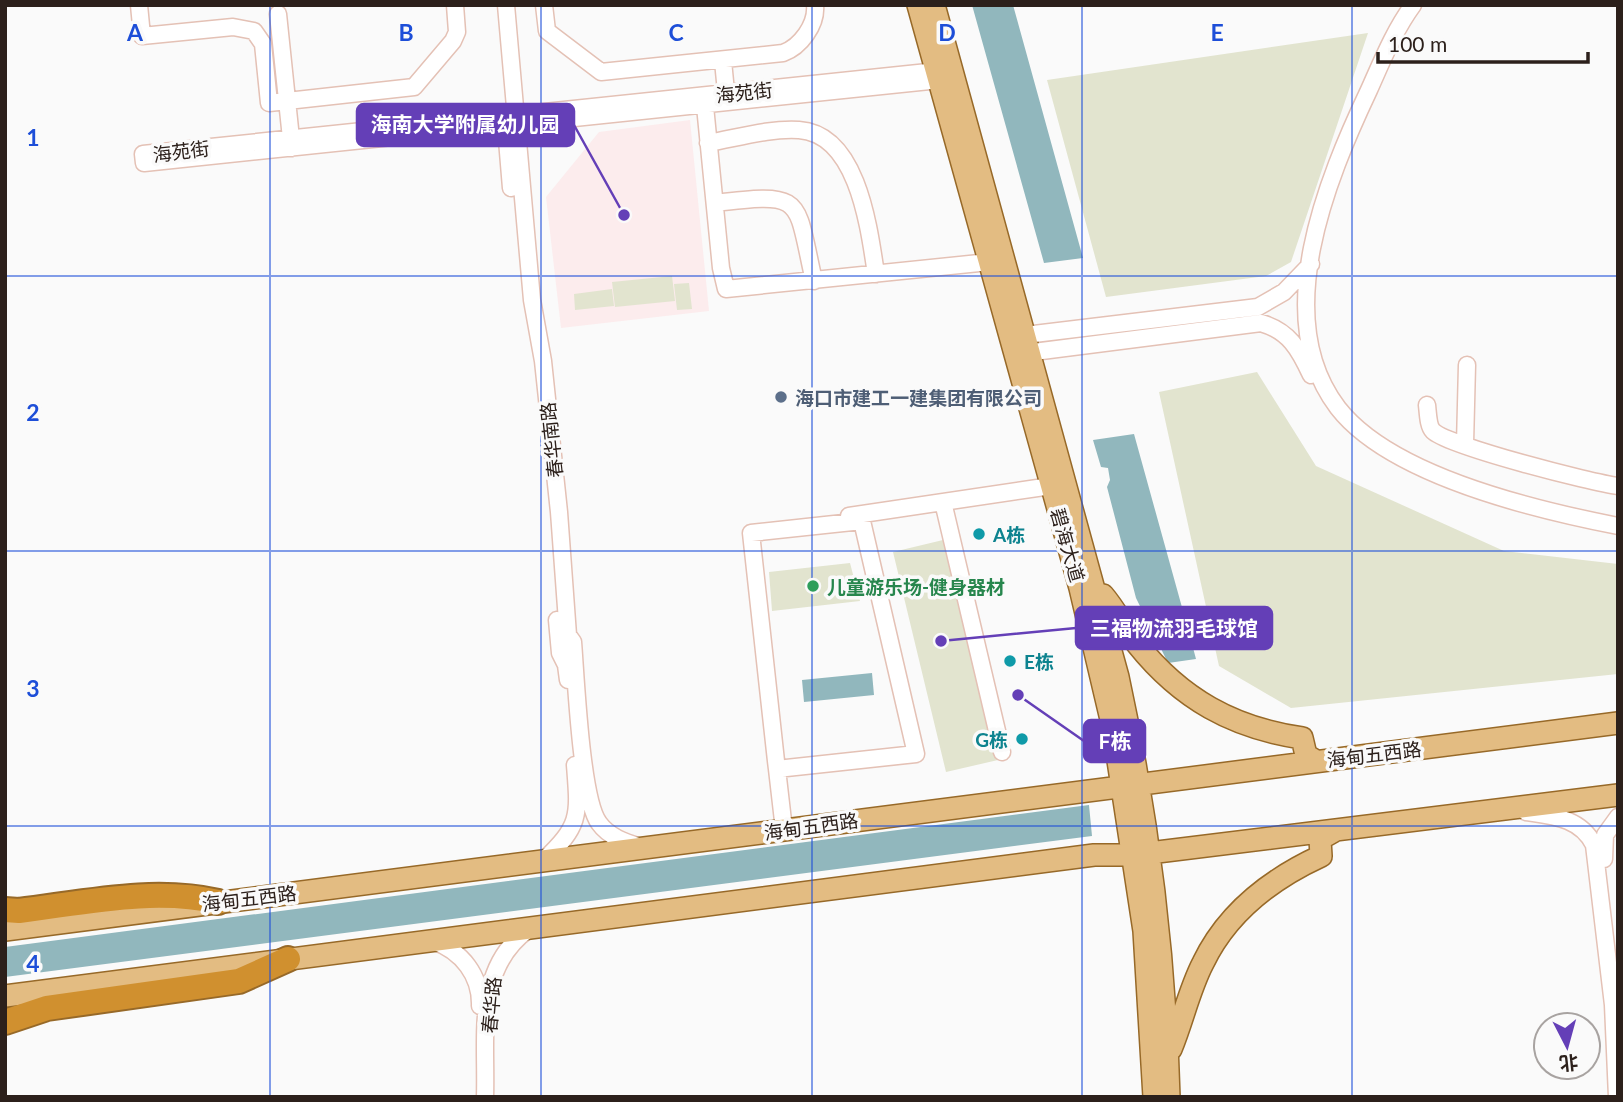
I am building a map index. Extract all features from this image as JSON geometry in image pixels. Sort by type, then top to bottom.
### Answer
[{"type":"highway","points":[[5,910],[19,911],[137,897],[172,896],[218,902]]},
{"type":"highway","points":[[5,1022],[47,1008],[239,981],[288,960]]},
{"type":"main road","name":"碧海大道","points":[[918,5],[945,75],[1021,344],[1096,587],[1118,677],[1141,854],[1161,947],[1169,1097]]},
{"type":"main road","name":"碧海大道","points":[[934,5],[945,75],[989,262],[1021,344],[1051,486],[1131,784]]},
{"type":"main road","points":[[1096,587],[1138,645],[1179,689],[1218,715],[1242,725],[1268,733],[1302,738],[1306,755],[1316,761]]},
{"type":"main road","name":"海甸五西路","points":[[5,930],[1618,723]]},
{"type":"main road","points":[[5,996],[1094,855],[1141,854],[1618,795]]},
{"type":"main road","points":[[1168,1057],[1203,962],[1220,934],[1254,897],[1321,856],[1320,839],[1336,830]]},
{"type":"main road","name":"碧海大道","points":[[1141,854],[1154,1097]]},
{"type":"street","points":[[139,5],[142,36],[233,27],[254,32],[263,44],[269,103],[414,87],[453,41],[457,32],[455,5]]},
{"type":"street","name":"春华南路","points":[[496,5],[543,360],[559,512],[568,635],[573,642],[589,793],[600,825],[612,836],[640,847]]},
{"type":"street","name":"春华南路","points":[[506,5],[511,121],[560,653],[566,665],[577,793],[574,825],[542,861]]},
{"type":"street","points":[[544,5],[547,30],[601,72],[723,61],[789,51],[810,27],[815,5]]},
{"type":"street","points":[[804,5],[810,27]]},
{"type":"street","points":[[1413,5],[1380,65],[1338,158],[1318,214],[1311,264],[1309,324],[1313,358],[1339,409],[1362,431],[1396,454],[1463,483],[1551,511],[1618,526]]},
{"type":"street","points":[[278,14],[291,143]]},
{"type":"street","points":[[723,61],[726,98]]},
{"type":"street","name":"海苑街","points":[[291,143],[144,163],[144,154],[291,143],[945,75]]},
{"type":"street","points":[[704,100],[724,287],[733,289],[989,262]]},
{"type":"street","points":[[708,143],[798,130],[825,139],[846,160],[853,177],[867,226],[876,274]]},
{"type":"street","points":[[715,203],[776,197],[790,203],[799,214],[814,281]]},
{"type":"street","points":[[1021,344],[1258,307],[1284,292],[1311,264]]},
{"type":"street","points":[[1021,344],[1261,323],[1275,327],[1297,346],[1317,387],[1340,422],[1374,449],[1420,474],[1510,507],[1618,533]]},
{"type":"street","points":[[1465,444],[1467,365]]},
{"type":"street","points":[[1427,405],[1434,431],[1465,444],[1576,477],[1618,486]]},
{"type":"street","points":[[784,830],[751,533],[756,530],[1051,486]]},
{"type":"street","points":[[943,502],[1002,752]]},
{"type":"street","points":[[756,530],[862,521],[916,754],[777,769]]},
{"type":"street","points":[[756,530],[765,606]]},
{"type":"street","points":[[1506,809],[1568,820],[1587,833],[1594,845],[1613,1005],[1617,1097]]},
{"type":"street","points":[[1618,817],[1605,835],[1603,852],[1618,997]]},
{"type":"street","name":"春华路","points":[[485,1097],[491,977],[507,946],[529,928]]},
{"type":"street","name":"春华路","points":[[431,941],[458,955],[479,988],[476,1097]]},
{"type":"shaded area","points":[[690,120],[709,311],[561,328],[546,197],[599,132]]},
{"type":"green space","points":[[1368,33],[1291,262],[1266,276],[1106,297],[1047,80]]},
{"type":"green space","points":[[672,276],[675,301],[615,307],[612,282]]},
{"type":"green space","points":[[689,283],[692,309],[677,310],[674,284]]},
{"type":"green space","points":[[612,289],[614,306],[575,310],[574,294]]},
{"type":"green space","points":[[1257,372],[1316,466],[1504,551],[1618,564],[1618,674],[1291,708],[1219,666],[1159,392]]},
{"type":"green space","points":[[943,540],[998,760],[946,772],[893,552]]},
{"type":"green space","name":"儿童游乐场-健身器材","points":[[850,563],[860,601],[772,611],[769,572]]},
{"type":"water","points":[[972,5],[1013,5],[1083,258],[1044,263]]},
{"type":"water","points":[[1134,434],[1196,659],[1168,663],[1136,598],[1107,487],[1110,480],[1108,468],[1101,467],[1093,440]]},
{"type":"water","points":[[872,673],[874,695],[804,702],[802,680]]},
{"type":"water","points":[[1089,805],[1092,836],[5,977],[5,947]]},
{"type":"place","name":"海南大学附属幼儿园","points":[[624,215]]},
{"type":"place","name":"海口市建工一建集团有限公司","points":[[781,397]]},
{"type":"place","name":"A栋","points":[[979,534]]},
{"type":"place","name":"儿童游乐场-健身器材","points":[[813,586]]},
{"type":"place","name":"三福物流羽毛球馆","points":[[941,641]]},
{"type":"place","name":"E栋","points":[[1010,661]]},
{"type":"place","name":"F栋","points":[[1018,695]]},
{"type":"place","name":"G栋","points":[[1022,739]]}]
